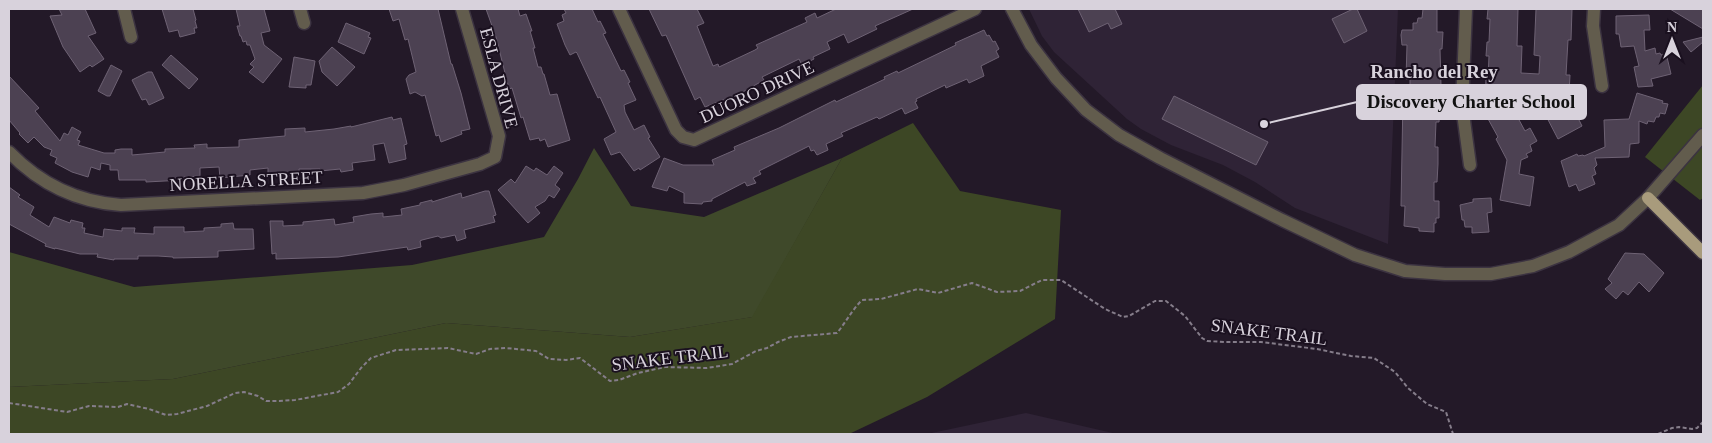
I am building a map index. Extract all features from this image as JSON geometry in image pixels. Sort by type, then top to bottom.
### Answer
[{"type":"main road","points":[[1648,198],[1703,253]]},
{"type":"street","points":[[124,9],[131,37]]},
{"type":"street","points":[[300,9],[304,23]]},
{"type":"street","name":"ESLA DRIVE","points":[[462,9],[499,136],[495,157]]},
{"type":"street","name":"DUORO DRIVE","points":[[619,9],[676,130],[683,137],[694,140],[975,9]]},
{"type":"street","points":[[1012,9],[1030,44],[1056,78],[1086,110],[1119,135],[1273,216],[1355,255],[1405,271],[1445,274],[1491,274],[1533,266],[1570,252],[1619,225],[1648,198],[1703,135]]},
{"type":"street","points":[[1466,9],[1462,106],[1470,165]]},
{"type":"street","points":[[1594,9],[1593,26],[1602,86]]},
{"type":"street","name":"NORELLA STREET","points":[[9,152],[31,172],[56,188],[82,199],[121,205],[363,193],[404,185],[472,166],[495,157]]},
{"type":"path","name":"SNAKE TRAIL","points":[[9,403],[67,412],[89,406],[118,407],[127,404],[149,408],[166,415],[207,406],[235,392],[244,392],[266,400],[295,400],[338,392],[349,384],[370,358],[380,354],[396,350],[432,348],[448,348],[476,354],[490,349],[506,348],[536,352],[549,359],[566,360],[580,358],[610,381],[619,380],[638,373],[666,367],[708,368],[732,364],[756,351],[791,337],[837,333],[848,320],[853,309],[862,300],[881,299],[918,289],[938,293],[972,283],[997,292],[1020,291],[1042,280],[1061,280],[1105,309],[1123,317],[1129,316],[1155,301],[1166,302],[1185,316],[1202,338],[1207,341],[1231,343],[1261,342],[1374,358],[1395,372],[1408,388],[1427,404],[1446,412],[1453,434]]},
{"type":"path","points":[[1658,434],[1672,428],[1697,428],[1703,422]]},
{"type":"shaded area","points":[[1029,9],[1398,9],[1388,244],[1295,208],[1255,182],[1223,165],[1171,145],[1141,129],[1127,119],[1054,52],[1042,36]]},
{"type":"shaded area","points":[[1026,413],[1117,434],[927,434]]},
{"type":"green space","points":[[1703,85],[1703,198],[1700,200],[1645,157]]},
{"type":"green space","points":[[913,123],[960,191],[1061,210],[1055,319],[927,397],[849,434],[9,434],[9,387],[173,379],[446,323],[630,337],[752,317],[842,158]]},
{"type":"green space","points":[[594,148],[631,206],[704,217],[842,158],[753,317],[630,337],[446,323],[173,379],[9,387],[9,252],[134,287],[412,265],[544,237]]},
{"type":"building","points":[[59,9],[85,9],[96,33],[88,36],[104,59],[80,72],[63,47],[50,16],[62,15]]},
{"type":"building","points":[[162,9],[193,9],[197,28],[194,28],[195,33],[180,37],[178,30],[169,32]]},
{"type":"building","points":[[236,9],[264,9],[270,31],[261,33],[264,45],[282,59],[263,83],[249,72],[254,67],[250,64],[255,59],[250,45],[247,45],[246,41],[243,42],[240,36],[237,26],[240,26]]},
{"type":"building","points":[[389,9],[438,9],[451,64],[470,129],[461,131],[462,134],[441,142],[439,135],[436,136],[425,95],[422,96],[415,92],[410,94],[406,79],[409,75],[416,72],[408,39],[405,40],[399,19],[393,21]]},
{"type":"building","points":[[486,9],[518,9],[520,16],[526,14],[532,31],[530,31],[538,67],[541,67],[544,74],[550,95],[557,94],[570,140],[548,147],[545,139],[540,141],[539,138],[530,140],[512,88],[509,89],[496,37]]},
{"type":"building","points":[[564,9],[592,9],[606,33],[603,34],[621,71],[624,70],[630,82],[628,83],[636,100],[624,105],[625,112],[634,130],[644,125],[650,137],[648,138],[660,157],[640,170],[639,168],[634,171],[620,152],[611,155],[604,139],[616,132],[577,53],[570,55],[565,45],[557,24],[564,21],[562,15],[566,13]]},
{"type":"building","points":[[649,9],[697,9],[704,23],[697,26],[713,66],[718,64],[719,67],[755,50],[758,48],[756,45],[807,22],[805,18],[815,13],[817,18],[836,9],[913,9],[875,26],[877,29],[848,43],[844,34],[827,42],[830,49],[813,57],[814,59],[802,65],[799,59],[762,77],[764,80],[741,93],[705,107],[700,97],[695,100],[666,35],[662,36]]},
{"type":"building","points":[[1078,9],[1115,9],[1122,24],[1111,29],[1108,23],[1089,32]]},
{"type":"building","points":[[1357,9],[1367,31],[1344,43],[1332,19]]},
{"type":"building","points":[[1423,9],[1437,9],[1437,32],[1443,32],[1442,49],[1440,49],[1441,86],[1435,86],[1434,104],[1440,105],[1439,122],[1436,122],[1435,147],[1438,147],[1437,182],[1434,182],[1434,201],[1439,201],[1439,218],[1436,218],[1436,223],[1434,223],[1434,232],[1419,231],[1419,228],[1404,226],[1405,206],[1401,206],[1403,97],[1410,97],[1410,79],[1406,79],[1407,45],[1402,45],[1401,35],[1402,30],[1413,30],[1413,23],[1417,23],[1418,18],[1422,18]]},
{"type":"building","points":[[1488,9],[1518,9],[1517,46],[1522,46],[1521,73],[1539,74],[1540,56],[1534,55],[1536,9],[1572,9],[1571,40],[1568,40],[1566,75],[1570,75],[1569,93],[1520,88],[1520,92],[1504,92],[1525,131],[1530,128],[1537,141],[1530,145],[1532,151],[1526,154],[1528,157],[1521,160],[1519,174],[1534,177],[1530,206],[1500,200],[1507,160],[1496,139],[1498,137],[1487,117],[1490,116],[1485,104],[1489,56],[1486,56],[1490,19],[1487,19]]},
{"type":"building","points":[[1670,9],[1703,9],[1703,29]]},
{"type":"building","points":[[1649,15],[1650,30],[1644,30],[1645,51],[1655,48],[1656,54],[1666,53],[1671,74],[1651,79],[1653,86],[1638,87],[1634,67],[1639,66],[1634,46],[1621,47],[1619,34],[1616,34],[1616,16]]},
{"type":"building","points":[[346,23],[370,33],[368,37],[371,38],[364,54],[338,42]]},
{"type":"building","points":[[984,30],[993,42],[995,41],[999,49],[996,51],[999,57],[981,66],[984,76],[969,83],[967,79],[946,88],[945,85],[916,99],[917,101],[915,102],[918,108],[905,114],[902,108],[841,133],[843,136],[826,144],[828,150],[817,155],[814,150],[811,151],[809,146],[759,171],[761,174],[753,178],[756,183],[747,186],[745,182],[712,199],[712,201],[703,202],[702,204],[684,203],[684,193],[669,186],[667,191],[652,187],[664,158],[683,165],[714,165],[712,160],[735,150],[734,147],[779,128],[835,100],[836,102],[885,79],[884,77],[897,71],[898,73]]},
{"type":"building","points":[[1703,37],[1703,42],[1691,52],[1683,42]]},
{"type":"building","points":[[332,47],[355,67],[337,86],[322,72],[319,61]]},
{"type":"building","points":[[171,55],[198,79],[189,89],[162,65]]},
{"type":"building","points":[[294,57],[315,61],[311,85],[306,85],[306,88],[289,87]]},
{"type":"building","points":[[111,65],[122,71],[110,96],[107,96],[98,91]]},
{"type":"building","points":[[152,72],[164,98],[149,105],[146,99],[142,100],[132,80]]},
{"type":"building","points":[[9,76],[39,108],[35,111],[60,141],[64,133],[68,135],[72,127],[81,132],[77,140],[80,141],[78,145],[104,153],[115,153],[115,150],[121,149],[132,149],[132,155],[165,152],[165,149],[195,148],[194,145],[207,144],[207,148],[239,147],[239,140],[285,136],[285,129],[305,128],[305,132],[334,129],[392,117],[393,120],[401,118],[407,144],[404,145],[406,159],[389,163],[384,143],[373,145],[375,160],[352,163],[353,170],[341,172],[340,169],[320,171],[320,169],[299,169],[299,175],[268,175],[268,168],[250,170],[250,175],[220,178],[219,167],[200,168],[200,176],[184,177],[184,180],[146,182],[146,180],[119,180],[118,170],[110,170],[110,165],[101,163],[100,170],[91,167],[88,177],[72,172],[55,163],[57,158],[50,155],[52,150],[44,147],[34,137],[28,143],[19,134],[9,120]]},
{"type":"building","points":[[1637,93],[1668,104],[1665,114],[1660,113],[1654,122],[1648,121],[1647,124],[1639,121],[1639,143],[1630,144],[1629,157],[1595,158],[1597,165],[1594,168],[1596,174],[1592,176],[1595,184],[1579,191],[1576,184],[1569,187],[1561,161],[1577,154],[1578,156],[1584,156],[1605,147],[1604,120],[1629,119]]},
{"type":"building","points":[[1174,96],[1268,142],[1256,165],[1162,119]]},
{"type":"building","points":[[1570,98],[1582,126],[1558,139],[1544,112]]},
{"type":"building","points":[[526,166],[534,171],[536,168],[547,175],[554,166],[563,173],[555,185],[560,189],[554,198],[549,195],[545,201],[535,207],[540,213],[528,223],[498,190],[511,179],[515,183]]},
{"type":"building","points":[[9,187],[20,195],[18,197],[34,207],[30,215],[49,227],[54,217],[70,223],[71,220],[83,223],[84,233],[103,237],[104,229],[122,231],[122,228],[135,228],[134,233],[154,234],[154,227],[184,227],[184,232],[204,231],[204,228],[221,227],[221,224],[233,223],[234,229],[253,229],[254,249],[218,251],[218,257],[173,258],[138,256],[138,259],[114,260],[97,257],[98,254],[80,254],[55,249],[45,246],[46,244],[9,224]]},
{"type":"building","points":[[489,191],[496,215],[493,216],[495,222],[464,230],[466,238],[457,241],[455,235],[441,238],[438,236],[422,240],[420,241],[421,247],[408,250],[407,247],[338,257],[276,259],[276,253],[272,254],[270,221],[283,221],[283,226],[303,225],[303,222],[334,219],[335,225],[354,222],[353,217],[371,214],[383,213],[383,217],[402,215],[401,209],[420,205],[420,203],[432,200],[432,202],[461,193],[462,198]]},
{"type":"building","points":[[1491,198],[1492,212],[1487,213],[1489,232],[1472,233],[1472,227],[1465,227],[1464,220],[1462,220],[1460,205],[1473,202],[1473,199]]},
{"type":"building","points":[[1625,253],[1644,254],[1664,273],[1649,292],[1639,282],[1628,295],[1623,291],[1616,299],[1605,289],[1612,283],[1608,279]]},
{"type":"place","name":"Discovery Charter School","points":[[1264,124]]},
{"type":"district","name":"Rancho del Rey","points":[[1434,71]]}]
